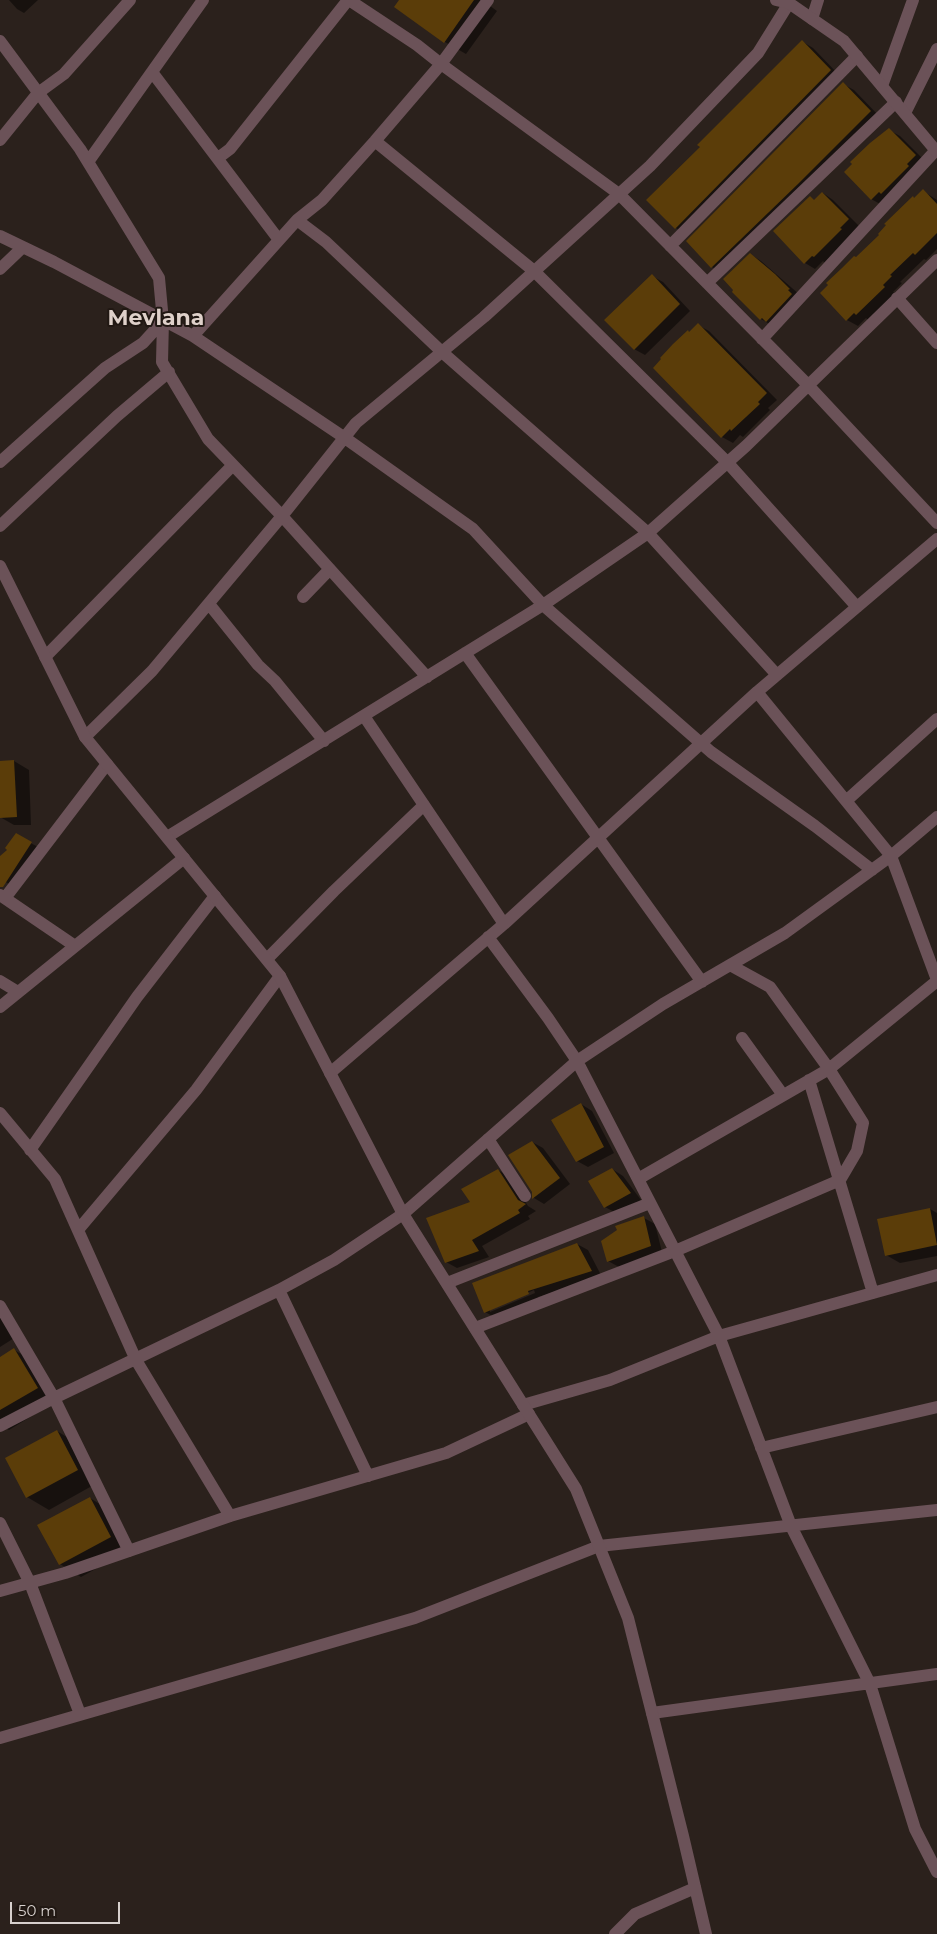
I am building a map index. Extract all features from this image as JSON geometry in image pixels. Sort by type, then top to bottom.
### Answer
[{"type":"street","points":[[0,140],[38,93],[64,74],[130,0]]},
{"type":"street","points":[[88,162],[203,0]]},
{"type":"street","points":[[218,158],[230,149],[349,0],[417,45],[619,194],[808,385],[937,523]]},
{"type":"street","points":[[193,336],[279,240],[298,220],[322,200],[375,141],[441,64],[488,0]]},
{"type":"street","points":[[812,19],[818,0]]},
{"type":"street","points":[[882,86],[914,0]]},
{"type":"street","points":[[85,737],[152,671],[282,516],[356,423],[484,317],[650,166],[758,53],[782,2],[812,19],[844,41],[937,151],[762,339]]},
{"type":"street","points":[[0,41],[88,162],[159,278],[163,321],[162,362],[208,439],[282,516],[427,677]]},
{"type":"street","points":[[905,113],[937,49]]},
{"type":"street","points":[[670,246],[857,56]]},
{"type":"street","points":[[152,72],[279,240]]},
{"type":"street","points":[[707,283],[896,102]]},
{"type":"street","points":[[375,141],[534,271],[727,462],[857,607]]},
{"type":"street","points":[[298,220],[326,242],[442,352],[648,532],[777,675]]},
{"type":"street","points":[[0,236],[193,336],[345,438],[473,529],[543,605],[711,752],[815,826],[872,870]]},
{"type":"street","points":[[0,269],[23,247]]},
{"type":"street","points":[[167,837],[543,605],[648,532],[727,462],[937,260]]},
{"type":"street","points":[[897,298],[937,343]]},
{"type":"street","points":[[0,462],[105,368],[143,343],[163,321]]},
{"type":"street","points":[[0,526],[117,416],[169,372]]},
{"type":"street","points":[[46,657],[233,465]]},
{"type":"street","points":[[330,1073],[504,924],[757,692],[937,539]]},
{"type":"street","points":[[0,566],[85,737],[280,976],[403,1214],[576,1489],[628,1618],[706,1934]]},
{"type":"street","points":[[303,597],[330,569]]},
{"type":"street","points":[[209,604],[258,665],[275,681],[324,740]]},
{"type":"street","points":[[466,653],[702,982]]},
{"type":"street","points":[[638,1179],[829,1069],[937,980],[891,856],[757,692]]},
{"type":"street","points":[[364,716],[504,924]]},
{"type":"street","points":[[846,801],[937,719]]},
{"type":"street","points":[[75,946],[3,896],[107,764]]},
{"type":"street","points":[[267,959],[334,891],[424,805]]},
{"type":"street","points":[[0,1426],[54,1398],[279,1290],[334,1260],[403,1214],[577,1061],[663,1004],[785,933],[891,856],[937,818]]},
{"type":"street","points":[[0,1007],[184,858]]},
{"type":"street","points":[[30,1150],[137,997],[215,896]]},
{"type":"street","points":[[488,937],[548,1018],[577,1061],[719,1336],[791,1526],[870,1684],[915,1829],[937,1872]]},
{"type":"street","points":[[475,1328],[675,1251],[840,1180],[857,1151],[863,1123],[829,1069],[770,987],[730,965]]},
{"type":"street","points":[[78,1230],[196,1090],[280,976]]},
{"type":"street","points":[[0,981],[18,992]]},
{"type":"street","points":[[742,1038],[783,1095]]},
{"type":"street","points":[[809,1080],[873,1293]]},
{"type":"street","points":[[0,1113],[4,1128],[30,1150],[55,1179],[136,1360],[230,1516]]},
{"type":"street","points":[[488,1139],[525,1196]]},
{"type":"street","points":[[447,1284],[650,1203]]},
{"type":"street","points":[[0,1591],[129,1551],[230,1516],[446,1453],[526,1410],[610,1380],[719,1336],[937,1275]]},
{"type":"street","points":[[279,1290],[368,1476]]},
{"type":"street","points":[[0,1306],[54,1398],[129,1551]]},
{"type":"street","points":[[761,1448],[937,1407]]},
{"type":"street","points":[[0,1738],[415,1618],[599,1546],[937,1510]]},
{"type":"street","points":[[0,1523],[30,1583],[80,1714]]},
{"type":"street","points":[[652,1713],[937,1674]]},
{"type":"street","points":[[616,1934],[635,1914],[695,1888]]},
{"type":"building","points":[[399,0],[474,0],[444,43],[394,7]]},
{"type":"building","points":[[802,40],[831,70],[675,229],[646,200],[700,147],[697,145]]},
{"type":"building","points":[[843,82],[871,111],[711,268],[686,241]]},
{"type":"building","points":[[889,128],[916,155],[907,164],[909,166],[881,194],[879,192],[871,200],[844,172],[852,164],[850,162]]},
{"type":"building","points":[[923,189],[937,204],[937,233],[915,255],[913,253],[890,275],[892,276],[883,285],[885,287],[856,315],[854,313],[846,321],[820,293],[828,285],[826,283],[879,235],[886,225],[884,224]]},
{"type":"building","points":[[822,192],[849,219],[840,228],[842,229],[814,257],[812,256],[804,264],[773,231],[810,196],[814,200]]},
{"type":"building","points":[[750,253],[775,274],[790,289],[788,290],[792,294],[766,322],[762,318],[760,320],[732,292],[733,290],[723,279]]},
{"type":"building","points":[[652,274],[680,304],[634,350],[604,320]]},
{"type":"building","points":[[698,323],[767,393],[758,402],[760,404],[721,438],[653,368],[673,344]]},
{"type":"building","points":[[14,760],[17,817],[0,818],[0,761]]},
{"type":"building","points":[[16,833],[32,842],[3,887],[0,887],[0,856],[7,850],[5,848]]},
{"type":"building","points":[[581,1103],[604,1147],[576,1162],[551,1120]]},
{"type":"building","points":[[532,1141],[560,1178],[532,1199],[532,1192],[508,1155]]},
{"type":"building","points":[[612,1168],[631,1193],[604,1208],[588,1181]]},
{"type":"building","points":[[498,1169],[518,1200],[526,1204],[518,1210],[520,1213],[472,1240],[479,1251],[445,1263],[426,1218],[470,1202],[461,1189]]},
{"type":"building","points":[[930,1208],[937,1245],[885,1256],[877,1219]]},
{"type":"building","points":[[644,1216],[651,1246],[607,1262],[601,1241],[617,1230],[615,1226]]},
{"type":"building","points":[[577,1243],[592,1271],[528,1291],[529,1294],[484,1313],[472,1283]]},
{"type":"building","points":[[14,1348],[38,1388],[0,1410],[0,1357]]},
{"type":"building","points":[[57,1430],[78,1470],[26,1498],[5,1458]]},
{"type":"building","points":[[90,1497],[111,1537],[59,1565],[37,1525]]},
{"type":"district","name":"Mevlana","points":[[156,319]]}]
